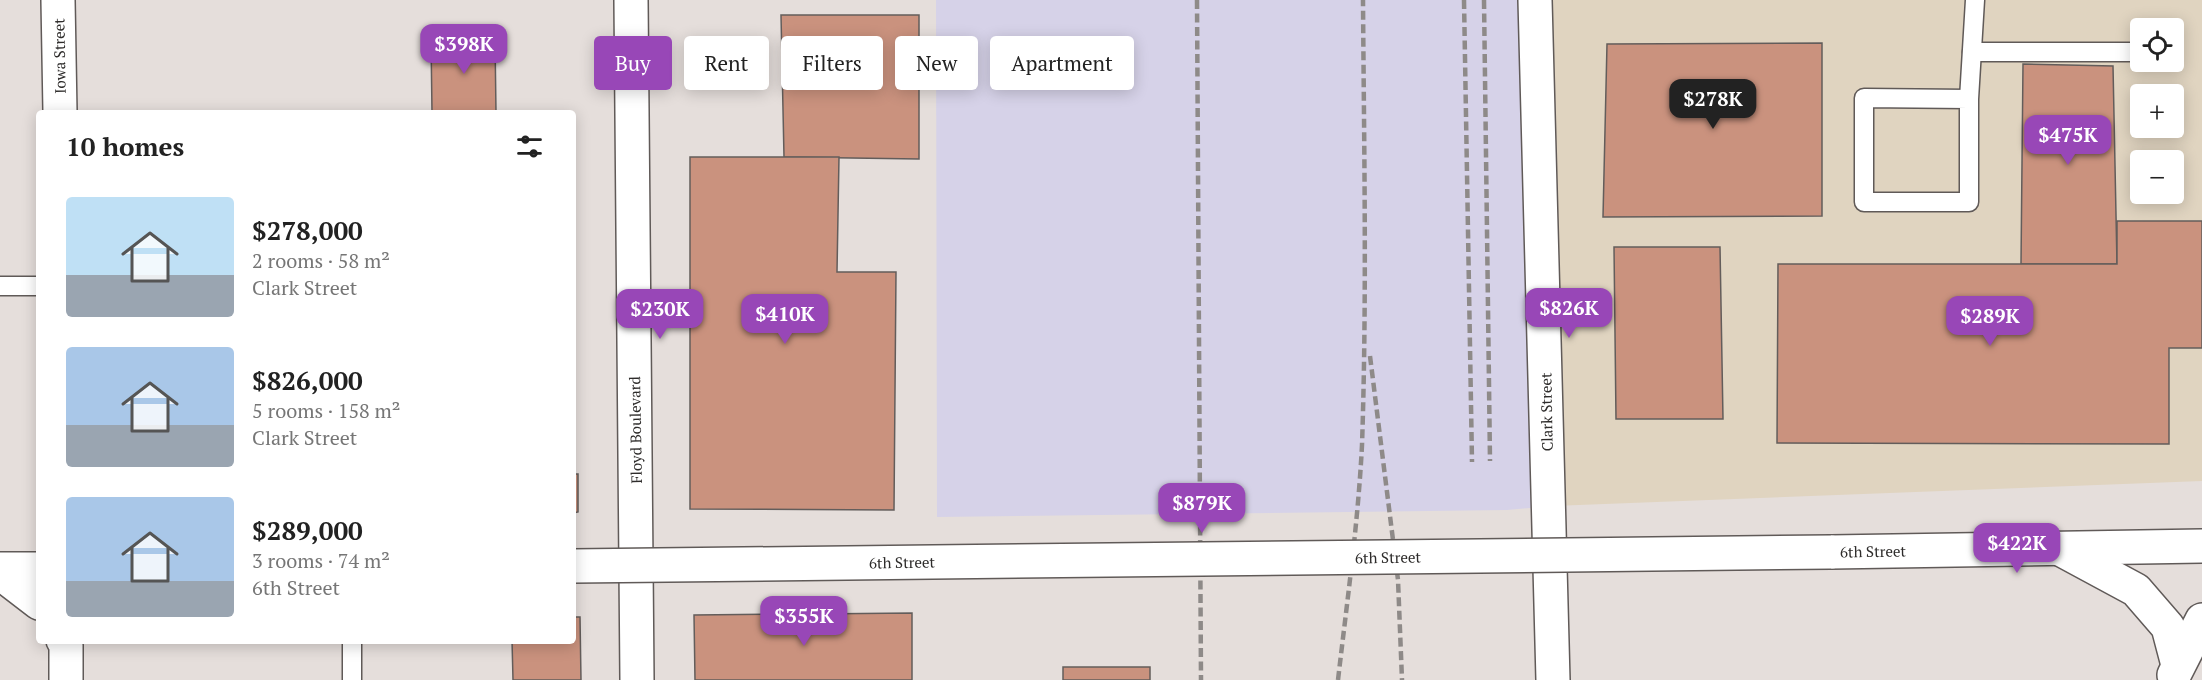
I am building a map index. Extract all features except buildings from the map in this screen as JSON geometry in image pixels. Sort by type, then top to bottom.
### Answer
[{"type":"main road","name":"Iowa Street","points":[[58,0],[60,110]]},
{"type":"main road","name":"Floyd Boulevard","points":[[631,0],[637,680]]},
{"type":"main road","name":"Clark Street","points":[[1535,0],[1552,680]]},
{"type":"main road","name":"6th Street","points":[[576,566],[2202,546]]},
{"type":"main road","points":[[2058,548],[2136,590],[2168,627],[2175,673]]},
{"type":"main road","points":[[0,571],[36,569]]},
{"type":"main road","points":[[0,571],[36,601]]},
{"type":"main road","points":[[2175,673],[2202,620]]},
{"type":"main road","points":[[66,644],[66,680]]},
{"type":"lane","points":[[1969,99],[1864,98],[1864,202],[1969,202],[1969,99],[1975,0]]},
{"type":"lane","points":[[1972,52],[2130,52]]},
{"type":"lane","points":[[0,286],[36,286]]},
{"type":"lane","points":[[352,644],[352,680]]},
{"type":"shaded area","points":[[936,0],[1549,0],[1553,506],[1507,510],[937,517],[936,90],[978,90],[978,36],[936,36]]},
{"type":"shaded area","points":[[1549,0],[2202,0],[2202,481],[1553,506]]},
{"type":"railway","points":[[1197,0],[1201,680]]},
{"type":"railway","points":[[1338,680],[1355,534],[1362,445],[1365,278],[1363,0]]},
{"type":"railway","points":[[1464,0],[1472,462]]},
{"type":"railway","points":[[1484,0],[1490,461]]},
{"type":"railway","points":[[1370,356],[1398,580],[1402,680]]}]
